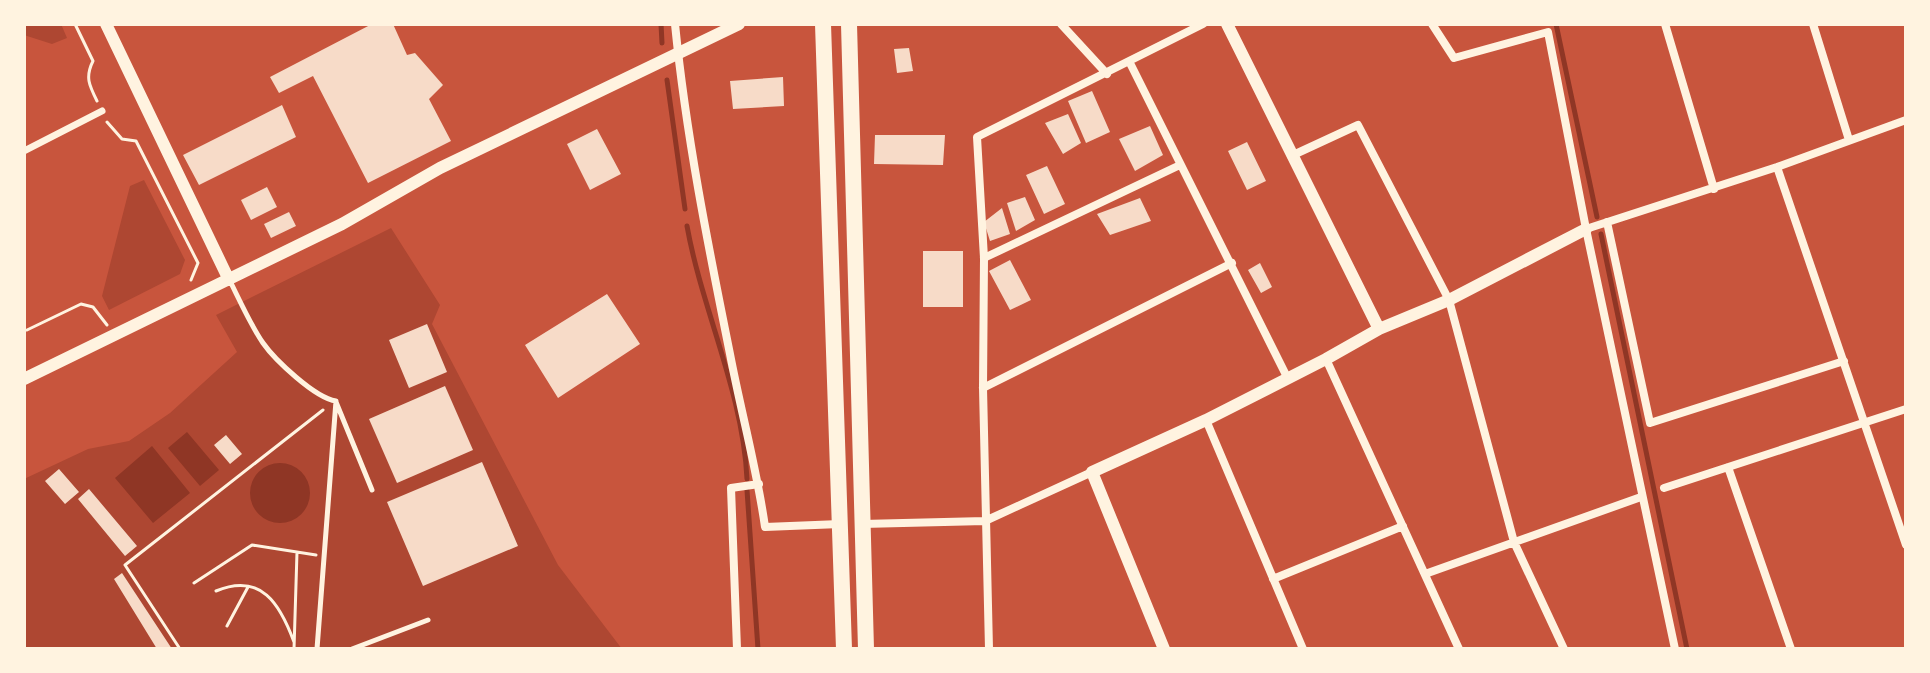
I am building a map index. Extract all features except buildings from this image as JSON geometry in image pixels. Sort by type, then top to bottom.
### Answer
[{"type":"highway","points":[[823,24],[844,649]]},
{"type":"highway","points":[[849,24],[866,649]]},
{"type":"street","points":[[106,24],[229,280]]},
{"type":"street","points":[[675,24],[675,55],[730,357],[749,485],[765,527],[841,524]]},
{"type":"street","points":[[24,379],[342,224],[440,168],[739,24]]},
{"type":"street","points":[[1061,24],[1107,74]]},
{"type":"street","points":[[989,649],[983,388],[984,258],[977,137],[1203,24]]},
{"type":"street","points":[[1227,24],[1379,329]]},
{"type":"street","points":[[1432,24],[1454,58],[1548,32],[1641,497],[1675,649]]},
{"type":"street","points":[[1665,24],[1714,189]]},
{"type":"street","points":[[1813,24],[1849,140]]},
{"type":"street","points":[[1129,61],[1287,377]]},
{"type":"street","points":[[24,151],[102,111]]},
{"type":"street","points":[[861,524],[985,521],[1206,420],[1379,329],[1449,300],[1586,229],[1714,189],[1906,120]]},
{"type":"street","points":[[1291,156],[1358,125],[1449,300],[1514,542],[1564,649]]},
{"type":"street","points":[[984,258],[1180,165]]},
{"type":"street","points":[[1777,167],[1906,545]]},
{"type":"street","points":[[1607,222],[1650,423],[1844,361]]},
{"type":"street","points":[[983,388],[1232,263]]},
{"type":"street","points":[[1326,359],[1459,649]]},
{"type":"street","points":[[1664,488],[1906,409]]},
{"type":"street","points":[[1206,420],[1303,649]]},
{"type":"street","points":[[1728,467],[1791,649]]},
{"type":"street","points":[[1092,472],[1164,649]]},
{"type":"street","points":[[737,649],[731,488],[749,485]]},
{"type":"street","points":[[1425,574],[1641,497]]},
{"type":"street","points":[[1273,579],[1403,526]]},
{"type":"lane","points":[[229,280],[263,344],[302,381],[328,400],[336,401]]},
{"type":"lane","points":[[336,401],[372,490]]},
{"type":"lane","points":[[317,649],[336,401]]},
{"type":"lane","points":[[352,649],[428,620]]},
{"type":"path","points":[[75,24],[93,61],[87,73],[89,85],[110,127],[122,139],[136,141],[198,263],[192,280]]},
{"type":"path","points":[[27,330],[81,304],[93,307],[107,325]]},
{"type":"path","points":[[180,649],[125,565],[336,401]]},
{"type":"path","points":[[194,583],[252,545],[323,556]]},
{"type":"path","points":[[294,649],[297,552]]},
{"type":"path","points":[[216,591],[230,585],[264,591],[278,605],[294,642]]},
{"type":"path","points":[[227,626],[248,587]]},
{"type":"shaded area","points":[[24,24],[61,24],[67,38],[52,44],[24,35]]},
{"type":"shaded area","points":[[144,180],[185,260],[180,274],[109,310],[102,296],[130,186]]},
{"type":"shaded area","points":[[391,228],[440,305],[432,324],[558,565],[622,649],[24,649],[24,479],[88,449],[129,441],[170,413],[237,352],[216,315]]},
{"type":"shaded area","points":[[187,432],[219,470],[200,486],[168,448]]},
{"type":"shaded area","points":[[152,446],[190,493],[153,523],[115,478]]},
{"type":"shaded area","points":[[280,463],[291,465],[301,472],[308,482],[308,504],[301,514],[291,521],[280,523],[269,521],[259,514],[252,504],[250,493],[252,482],[259,472],[269,465]]},
{"type":"waterway","points":[[661,24],[662,43]]},
{"type":"waterway","points":[[1556,24],[1597,217]]},
{"type":"waterway","points":[[667,80],[685,209]]},
{"type":"waterway","points":[[687,226],[738,415],[747,479]]},
{"type":"waterway","points":[[1601,234],[1687,649]]},
{"type":"waterway","points":[[747,490],[758,649]]}]
